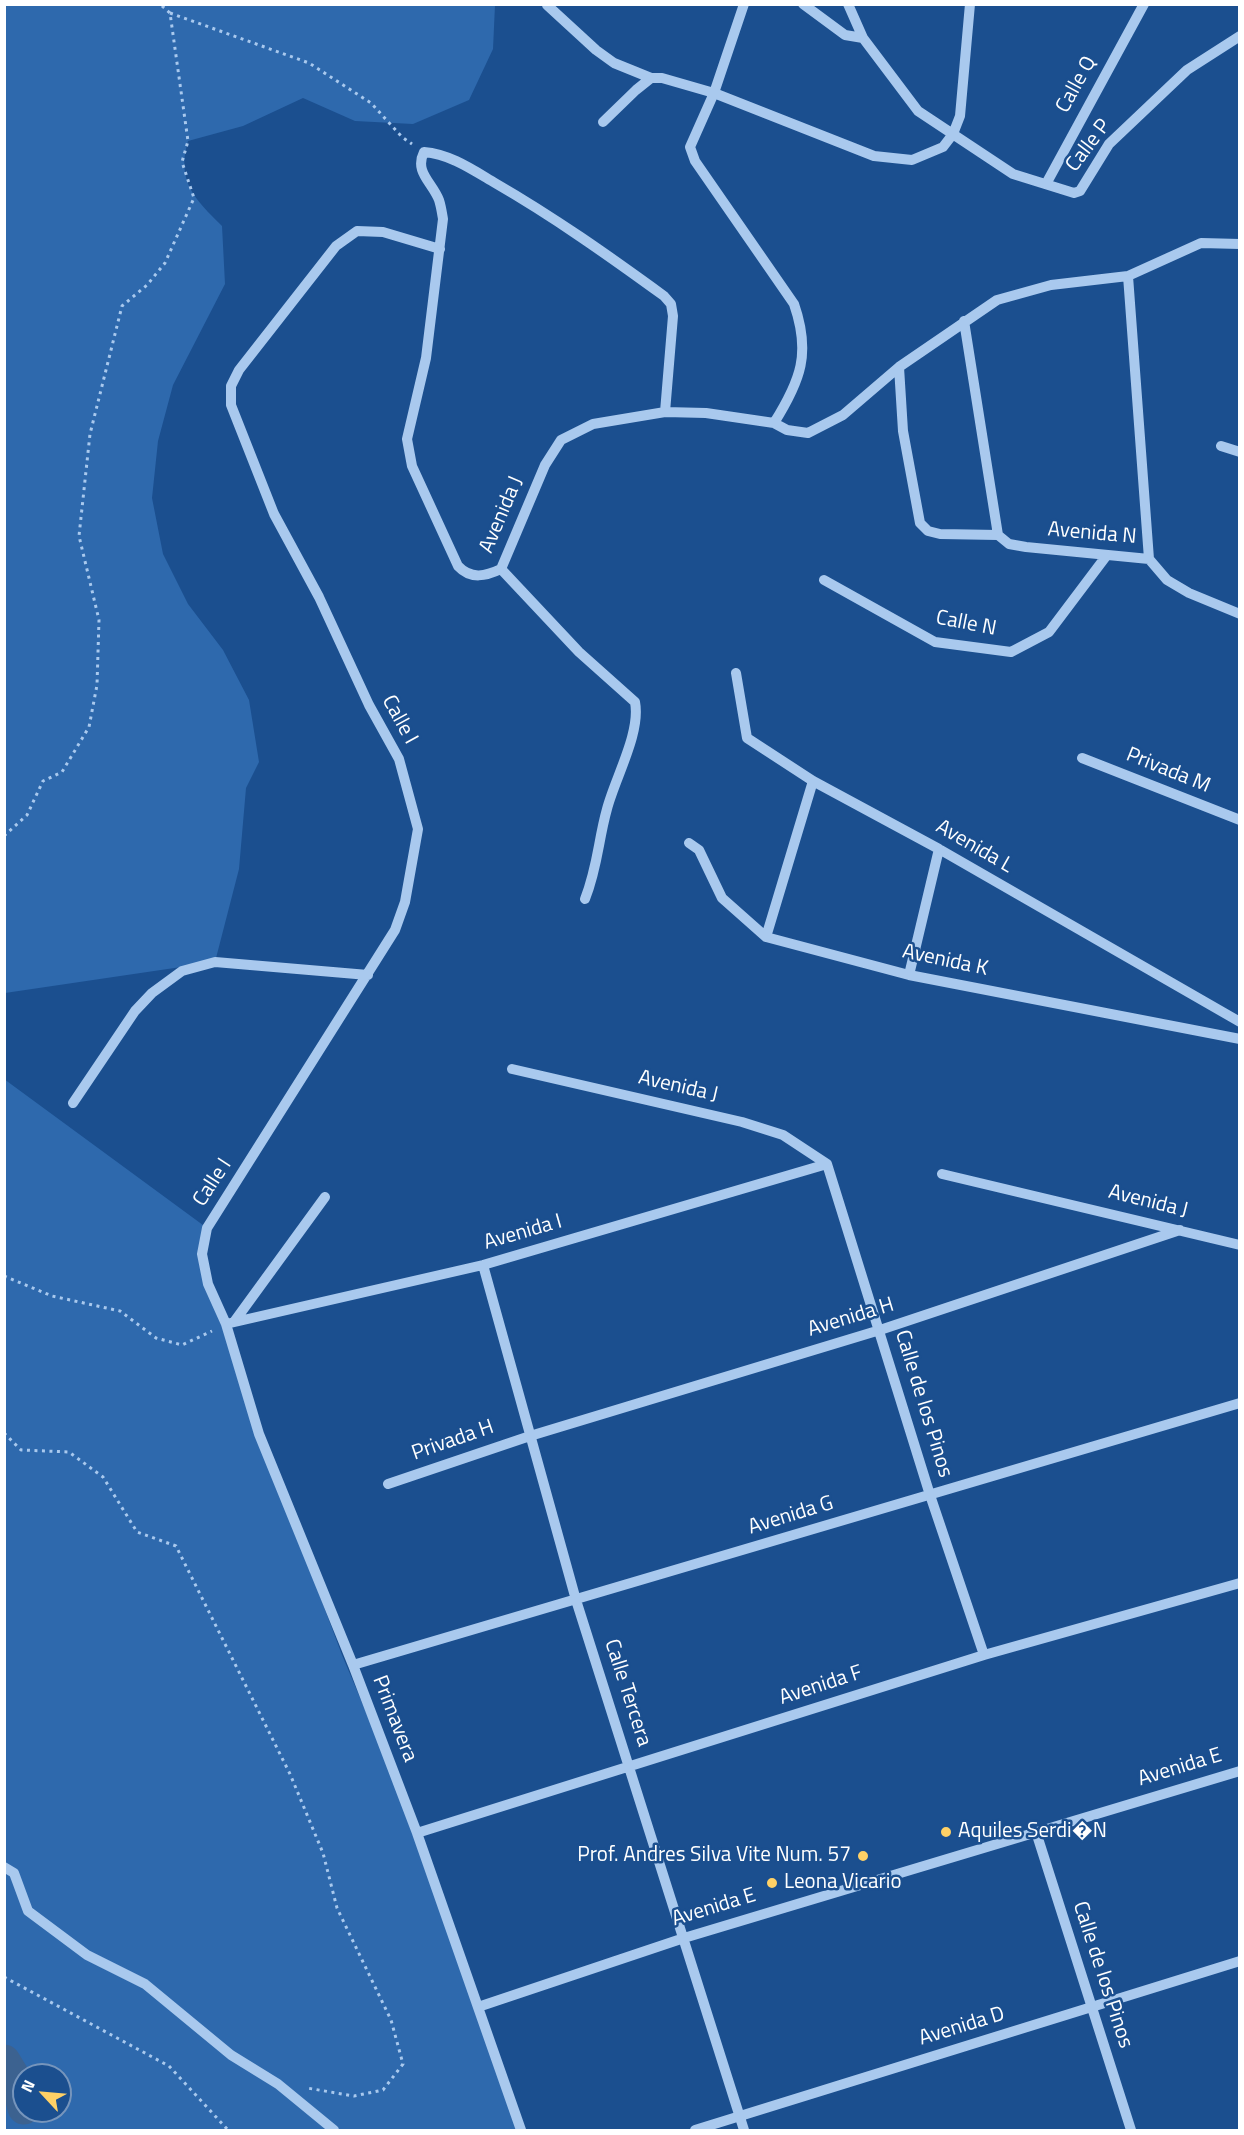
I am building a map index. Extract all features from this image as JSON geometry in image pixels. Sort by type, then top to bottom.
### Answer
[{"type":"street","points":[[744,4],[714,93],[690,147],[695,161],[794,304],[803,330],[803,350],[798,375],[788,401],[774,423]]},
{"type":"street","points":[[802,4],[845,35],[863,38]]},
{"type":"street","name":"Calle P","points":[[848,4],[863,38],[918,111],[1013,174],[1074,193],[1080,191],[1109,144],[1187,70],[1239,36]]},
{"type":"street","points":[[547,5],[596,50],[614,63],[651,78],[662,78],[714,93],[874,156],[912,160],[943,147],[953,134],[960,116],[970,4]]},
{"type":"street","name":"Calle Q","points":[[1046,184],[1144,4]]},
{"type":"street","points":[[603,122],[651,78]]},
{"type":"street","points":[[424,152],[434,153],[463,164],[551,215],[664,296],[671,304],[673,316],[664,412]]},
{"type":"street","name":"Avenida J","points":[[424,152],[420,161],[421,170],[439,200],[443,219],[426,358],[406,439],[412,466],[458,566],[464,573],[483,577],[501,569],[545,465],[561,440],[593,424],[664,412],[706,413],[774,423],[787,430],[808,433],[820,429],[843,415],[899,367]]},
{"type":"street","name":"Calle I","points":[[230,1323],[208,1284],[202,1254],[207,1228],[395,930],[405,902],[418,829],[399,759],[369,705],[319,597],[274,514],[231,405],[231,386],[238,370],[336,246],[357,231],[383,232],[440,249]]},
{"type":"street","points":[[899,367],[997,300],[1051,285],[1128,276],[1201,243],[1239,244]]},
{"type":"street","points":[[1128,276],[1149,559]]},
{"type":"street","points":[[964,321],[998,535]]},
{"type":"street","name":"Avenida N","points":[[899,367],[903,431],[920,523],[928,531],[940,534],[998,535],[1009,544],[1026,547],[1149,559],[1167,580],[1189,593],[1239,614]]},
{"type":"street","points":[[1221,446],[1239,452]]},
{"type":"street","name":"Calle N","points":[[824,580],[935,642],[1011,652],[1049,632],[1107,555]]},
{"type":"street","points":[[501,569],[579,652],[635,702],[638,714],[633,735],[614,782],[605,813],[595,872],[585,899]]},
{"type":"street","name":"Avenida L","points":[[736,673],[747,738],[813,781],[939,849],[1239,1022]]},
{"type":"street","name":"Privada M","points":[[1082,758],[1239,820]]},
{"type":"street","points":[[766,937],[777,892],[795,846],[813,781]]},
{"type":"street","name":"Avenida K","points":[[689,843],[699,850],[722,898],[766,937],[909,975],[1239,1039]]},
{"type":"street","points":[[909,975],[939,849]]},
{"type":"street","points":[[73,1103],[135,1011],[152,993],[182,971],[215,962],[368,975]]},
{"type":"street","name":"Avenida J","points":[[512,1069],[742,1122],[783,1135],[827,1164]]},
{"type":"street","name":"Avenida I","points":[[230,1323],[483,1265],[827,1164]]},
{"type":"street","name":"Calle de los Pinos","points":[[827,1164],[930,1495],[984,1655]]},
{"type":"street","name":"Avenida J","points":[[942,1174],[1239,1245]]},
{"type":"street","points":[[230,1323],[325,1197]]},
{"type":"street","name":"Avenida H","points":[[530,1436],[880,1330],[1180,1230]]},
{"type":"street","name":"Calle Tercera","points":[[483,1265],[576,1600],[631,1767],[744,2130]]},
{"type":"street","name":"Primavera","points":[[230,1323],[259,1434],[353,1665],[417,1833],[520,2130]]},
{"type":"street","name":"Avenida G","points":[[353,1665],[1239,1404]]},
{"type":"street","name":"Privada H","points":[[388,1484],[530,1436]]},
{"type":"street","name":"Avenida F","points":[[417,1833],[984,1655],[1239,1583]]},
{"type":"street","name":"Avenida E","points":[[478,2007],[684,1938],[1239,1771]]},
{"type":"street","name":"Calle de los Pinos","points":[[1036,1832],[1131,2130]]},
{"type":"street","points":[[4,1867],[14,1874],[28,1911],[87,1955],[145,1984],[231,2055],[278,2084],[334,2130]]},
{"type":"street","name":"Avenida D","points":[[695,2130],[740,2118],[1239,1961]]},
{"type":"path","points":[[160,4],[170,13],[309,63],[371,103],[402,137],[424,152]]},
{"type":"path","points":[[4,836],[27,815],[43,782],[62,772],[88,727],[97,685],[99,620],[80,536],[90,434],[122,306],[147,285],[165,263],[194,198],[182,162],[188,141],[170,13]]},
{"type":"path","points":[[4,1276],[52,1296],[120,1311],[156,1338],[182,1345],[230,1323]]},
{"type":"path","points":[[4,1433],[21,1450],[69,1452],[103,1477],[137,1532],[177,1546],[290,1774],[323,1853],[337,1908],[391,2020],[403,2064],[383,2090],[354,2096],[278,2084]]},
{"type":"path","points":[[4,1977],[170,2066],[228,2130]]},
{"type":"shaded area","points":[[4,5],[495,5],[493,49],[469,100],[413,124],[355,121],[303,98],[243,126],[188,141],[184,168],[190,189],[222,226],[225,284],[173,385],[158,441],[152,498],[163,554],[188,604],[223,650],[249,700],[259,762],[246,788],[239,869],[215,962],[5,993]]},
{"type":"shaded area","points":[[4,1079],[207,1228],[202,1254],[259,1434],[342,1655],[417,1833],[521,2130],[5,2130]]},
{"type":"waterway","points":[[4,2061],[12,2074]]},
{"type":"place","name":"Aquiles Serdi�N","points":[[946,1832]]},
{"type":"place","name":"Prof. Andres Silva Vite Num. 57","points":[[863,1856]]},
{"type":"place","name":"Leona Vicario","points":[[772,1883]]}]
